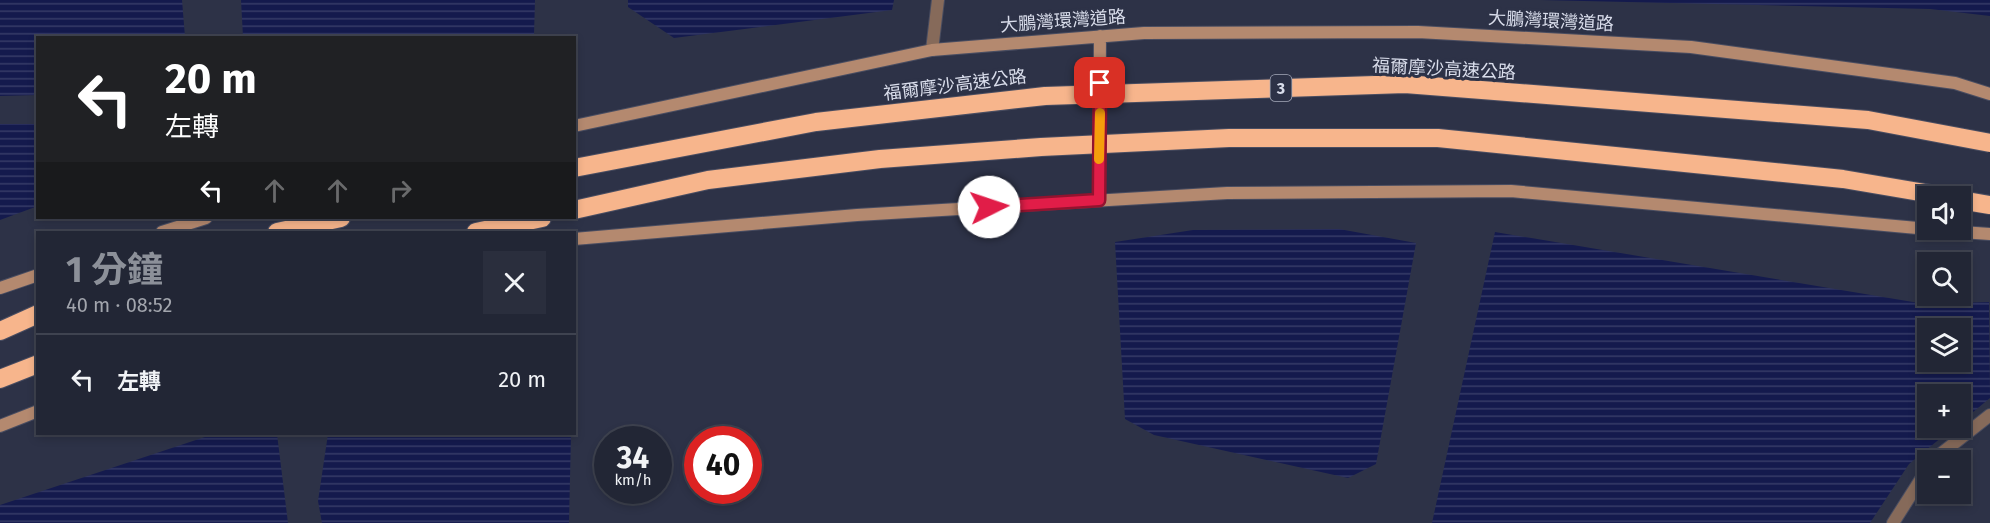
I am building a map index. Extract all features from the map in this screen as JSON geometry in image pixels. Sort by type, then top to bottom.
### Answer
[{"type":"highway","name":"福爾摩沙高速公路","points":[[576,168],[816,122],[1045,96],[1405,84],[1868,120],[1990,143]]},
{"type":"highway","points":[[576,210],[708,180],[880,159],[1041,147],[1229,138],[1437,138],[1843,179],[1917,192]]},
{"type":"highway","points":[[1971,202],[1990,205]]},
{"type":"highway","points":[[282,231],[336,219]]},
{"type":"highway","points":[[481,231],[537,219]]},
{"type":"highway","points":[[0,331],[36,315]]},
{"type":"highway","points":[[0,379],[36,365]]},
{"type":"street","name":"大鵬灣環灣道路","points":[[576,126],[932,50],[1144,33],[1419,32],[1691,47],[1955,83],[1990,94]]},
{"type":"street","points":[[1099,200],[1100,36]]},
{"type":"street","points":[[576,239],[857,215],[1227,193],[1510,191],[1917,228]]},
{"type":"street","points":[[165,231],[203,219]]},
{"type":"street","points":[[1971,233],[1990,234]]},
{"type":"street","points":[[0,288],[36,275]]},
{"type":"street","points":[[0,426],[36,412]]},
{"type":"lane","points":[[932,50],[938,0]]},
{"type":"lane","points":[[1946,450],[1990,415]]},
{"type":"lane","points":[[1893,523],[1917,485]]},
{"type":"shaded area","points":[[0,0],[182,0],[185,36],[36,36],[36,95],[0,96]]},
{"type":"shaded area","points":[[241,0],[535,0],[534,35],[530,36],[243,36]]},
{"type":"shaded area","points":[[628,0],[894,0],[892,10],[674,38],[628,7]]},
{"type":"shaded area","points":[[1540,0],[1990,0],[1990,16],[1930,9]]},
{"type":"shaded area","points":[[0,124],[36,124],[36,207],[0,220]]},
{"type":"shaded area","points":[[1339,229],[1416,243],[1376,464],[1348,478],[1154,435],[1125,419],[1115,242],[1193,230]]},
{"type":"shaded area","points":[[1495,232],[1917,303],[1917,306],[1971,306],[1971,303],[1989,302],[1990,398],[1971,414],[1971,384],[1917,384],[1917,438],[1941,438],[1926,450],[1917,450],[1917,457],[1909,464],[1870,523],[1432,523]]},
{"type":"shaded area","points":[[211,435],[277,435],[288,523],[0,523],[0,505]]},
{"type":"shaded area","points":[[328,435],[571,435],[569,523],[322,523],[318,501]]},
{"type":"slow traffic","points":[[1099,159],[1100,113]]},
{"type":"route","points":[[989,207],[1099,200],[1100,83]]}]
